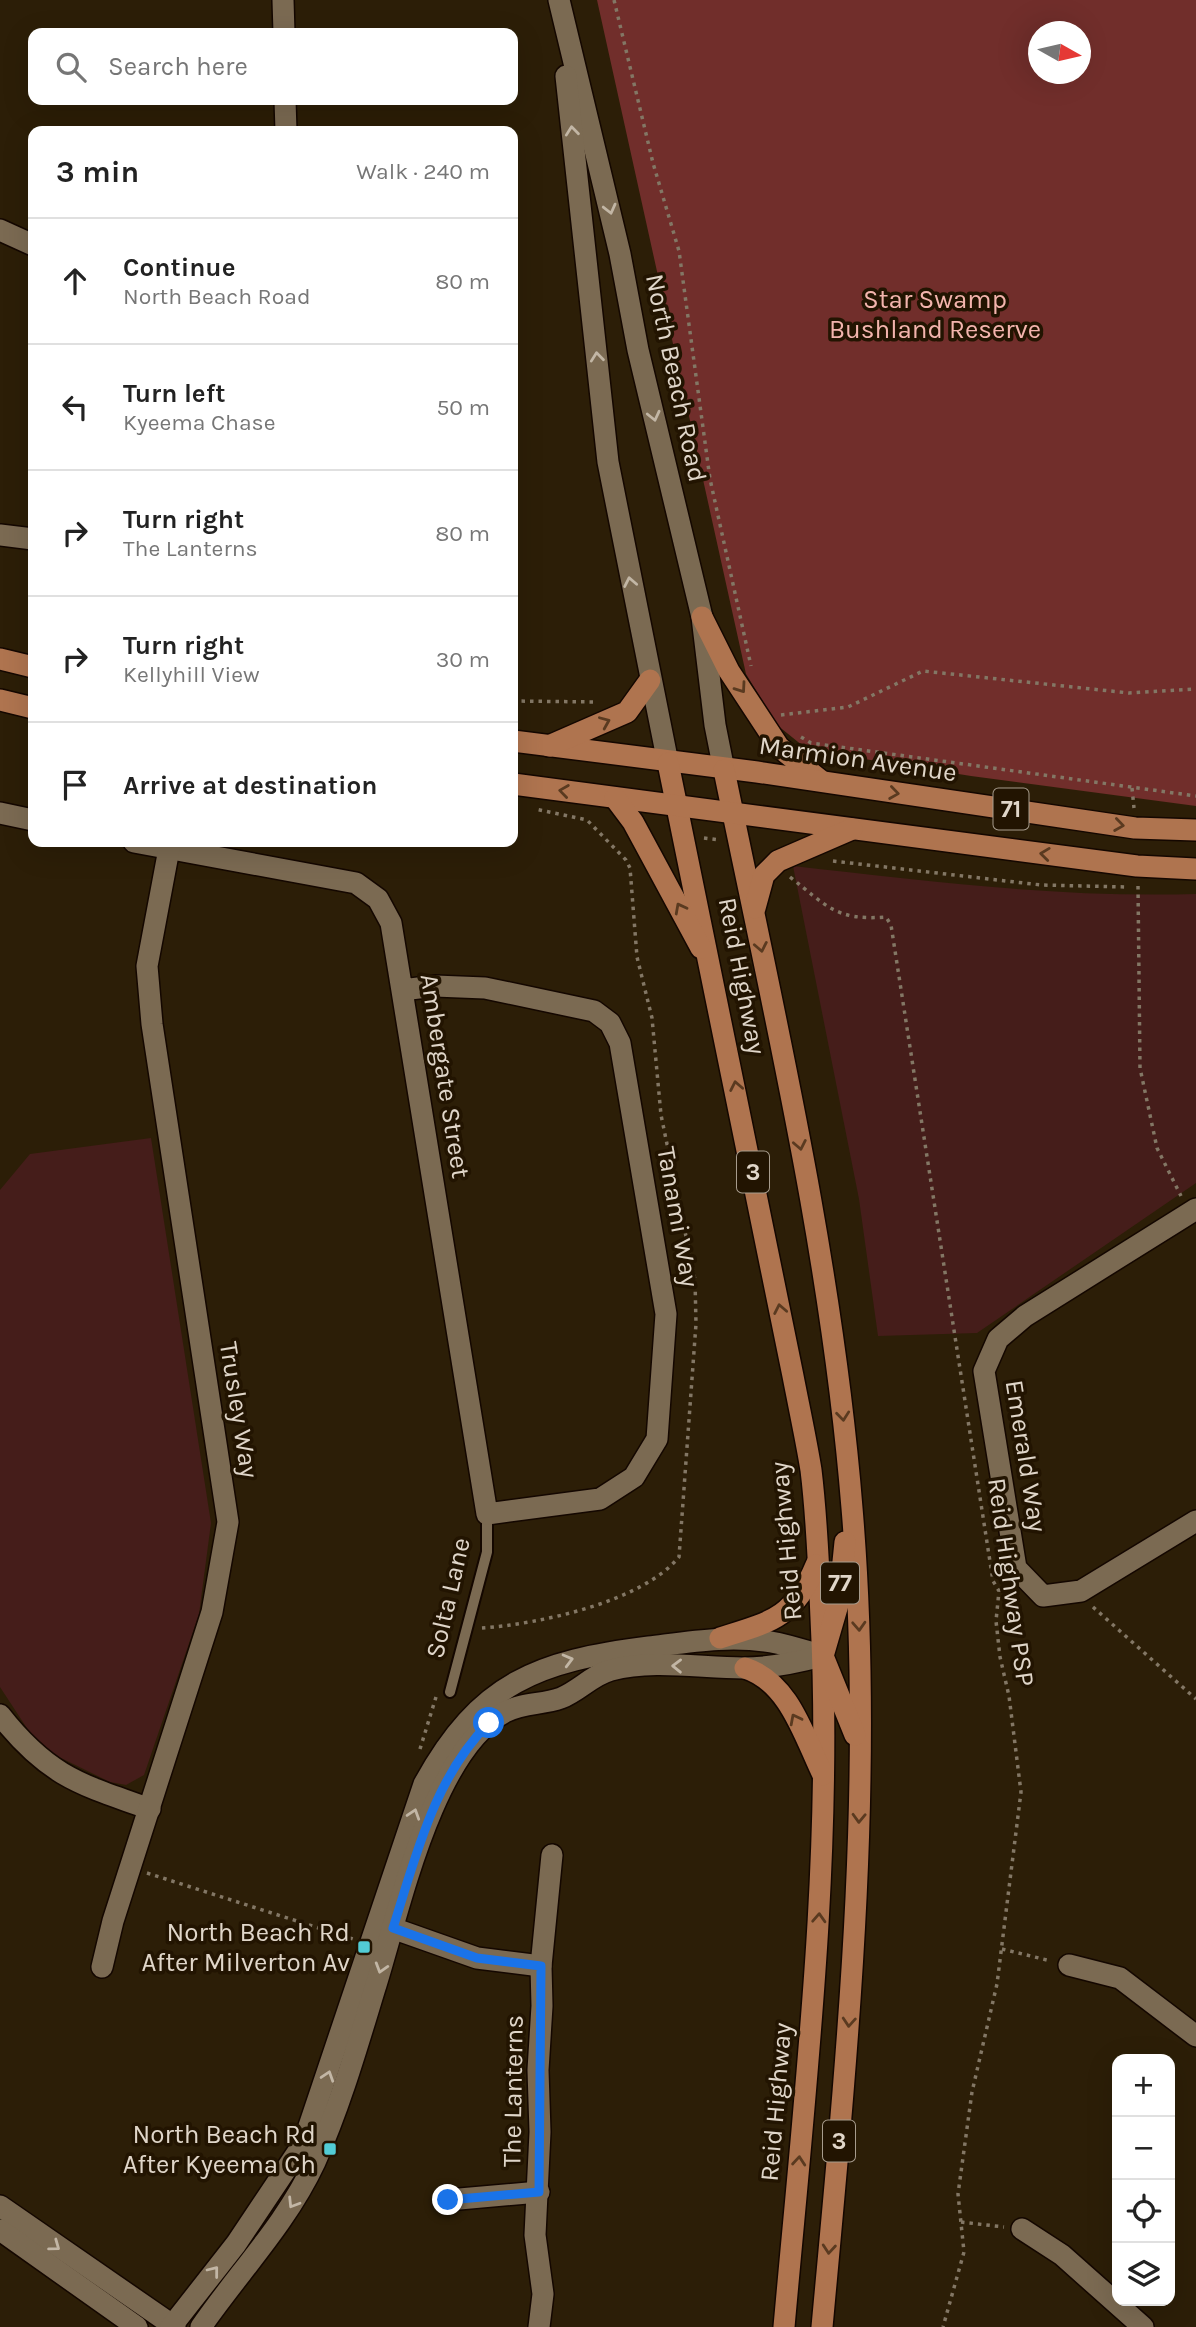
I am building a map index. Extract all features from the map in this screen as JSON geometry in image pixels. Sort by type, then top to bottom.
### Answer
[{"type":"highway","points":[[702,617],[729,671],[779,747],[803,769],[826,783]]},
{"type":"highway","points":[[0,659],[28,666]]},
{"type":"highway","points":[[547,746],[627,712],[650,681]]},
{"type":"highway","points":[[0,699],[28,707]]},
{"type":"highway","name":"Marmion Avenue","points":[[518,742],[1135,828],[1196,830]]},
{"type":"highway","name":"Reid Highway","points":[[668,763],[712,968],[811,1469],[818,1560],[826,1780],[815,1987],[784,2327]]},
{"type":"highway","name":"Reid Highway","points":[[724,770],[808,1187],[836,1348],[852,1509],[860,1657],[861,1750],[854,1954],[822,2327]]},
{"type":"highway","name":"71","points":[[518,785],[1138,866],[1196,869]]},
{"type":"highway","points":[[615,798],[633,822],[712,968]]},
{"type":"highway","points":[[754,913],[764,874],[783,869],[852,829]]},
{"type":"highway","name":"77","points":[[823,1656],[836,1620],[842,1556],[852,1509]]},
{"type":"highway","points":[[720,1638],[775,1618],[796,1604],[818,1560]]},
{"type":"highway","points":[[823,1656],[861,1750]]},
{"type":"highway","points":[[745,1668],[770,1679],[783,1695],[826,1780]]},
{"type":"street","points":[[283,0],[284,28]]},
{"type":"street","name":"North Beach Road","points":[[558,0],[620,254],[638,350],[702,617],[715,725],[724,770]]},
{"type":"street","name":"North Beach Road","points":[[558,0],[608,462],[668,763]]},
{"type":"street","points":[[285,105],[286,126]]},
{"type":"street","points":[[0,230],[28,243]]},
{"type":"street","points":[[0,535],[28,538]]},
{"type":"street","points":[[0,813],[28,819]]},
{"type":"street","name":"Ambergate Street","points":[[159,847],[356,883],[378,899],[391,923],[487,1514]]},
{"type":"street","name":"Trusley Way","points":[[102,1967],[130,1868],[212,1612],[228,1522],[152,1024],[147,966],[169,849]]},
{"type":"street","name":"Tanami Way","points":[[402,990],[435,986],[485,988],[594,1011],[610,1023],[620,1043],[666,1314],[657,1439],[634,1477],[600,1499],[536,1510],[487,1514]]},
{"type":"street","name":"Emerald Way","points":[[1193,1212],[1025,1316],[998,1339],[984,1371],[1016,1568],[1043,1596],[1081,1591],[1196,1521]]},
{"type":"street","points":[[201,2327],[276,2229],[314,2163],[340,2099],[424,1784],[453,1737],[485,1703],[521,1678],[563,1661],[720,1638],[772,1642],[823,1656]]},
{"type":"street","points":[[0,2206],[173,2326],[236,2244],[303,2144],[441,1789],[453,1765],[489,1723],[526,1703],[546,1702],[563,1697],[597,1675],[613,1670],[672,1666],[745,1668],[791,1664],[823,1656]]},
{"type":"street","points":[[0,1715],[28,1750],[71,1781],[150,1809]]},
{"type":"street","name":"The Lanterns","points":[[539,2327],[543,2294],[535,2235],[539,2192],[541,1966],[552,1855]]},
{"type":"street","points":[[386,1925],[477,1958],[541,1966]]},
{"type":"street","points":[[1069,1965],[1119,1979],[1196,2036]]},
{"type":"street","points":[[448,2200],[539,2192]]},
{"type":"street","points":[[1022,2229],[1062,2255],[1143,2327]]},
{"type":"street","points":[[0,2230],[136,2327]]},
{"type":"lane","name":"Solta Lane","points":[[450,1692],[487,1552],[487,1514]]},
{"type":"path","points":[[614,0],[653,163],[679,251],[710,479],[754,675]]},
{"type":"path","points":[[783,723],[777,716],[848,707],[922,671],[1129,693],[1196,689]]},
{"type":"path","points":[[518,701],[608,702]]},
{"type":"path","points":[[800,736],[811,743],[1041,777],[1196,796]]},
{"type":"path","points":[[526,807],[587,820],[626,860]]},
{"type":"path","points":[[828,861],[850,860],[1041,885],[1138,887],[1140,1068],[1157,1148],[1193,1212]]},
{"type":"path","points":[[783,869],[802,871]]},
{"type":"path","name":"Reid Highway PSP","points":[[783,869],[838,915],[861,919],[886,917],[891,925],[993,1581],[999,1591],[996,1621],[1021,1792],[1002,1949],[972,2092],[958,2194],[964,2252],[943,2327]]},
{"type":"path","points":[[1081,1591],[1094,1608],[1196,1699]]},
{"type":"path","points":[[130,1868],[361,1942]]},
{"type":"path","points":[[1002,1949],[1069,1965]]},
{"type":"path","points":[[961,2222],[1022,2229]]},
{"type":"shaded area","points":[[793,866],[1044,891],[1196,894],[1196,1183],[977,1333],[878,1336],[859,1199]]},
{"type":"shaded area","points":[[151,1138],[211,1523],[199,1614],[144,1775],[126,1785],[110,1782],[59,1757],[36,1742],[0,1687],[0,1190],[30,1154]]},
{"type":"green space","name":"Star Swamp Bushland Reserve","points":[[597,0],[1196,0],[1196,806],[971,776],[808,750],[777,725],[746,674]]},
{"type":"place","name":"North Beach Rd After Milverton Av","points":[[364,1947]]},
{"type":"place","name":"North Beach Rd After Kyeema Ch","points":[[330,2149]]},
{"type":"route","points":[[448,2200],[539,2192],[541,1966],[477,1958],[393,1928],[441,1789],[453,1765],[489,1723]]}]
